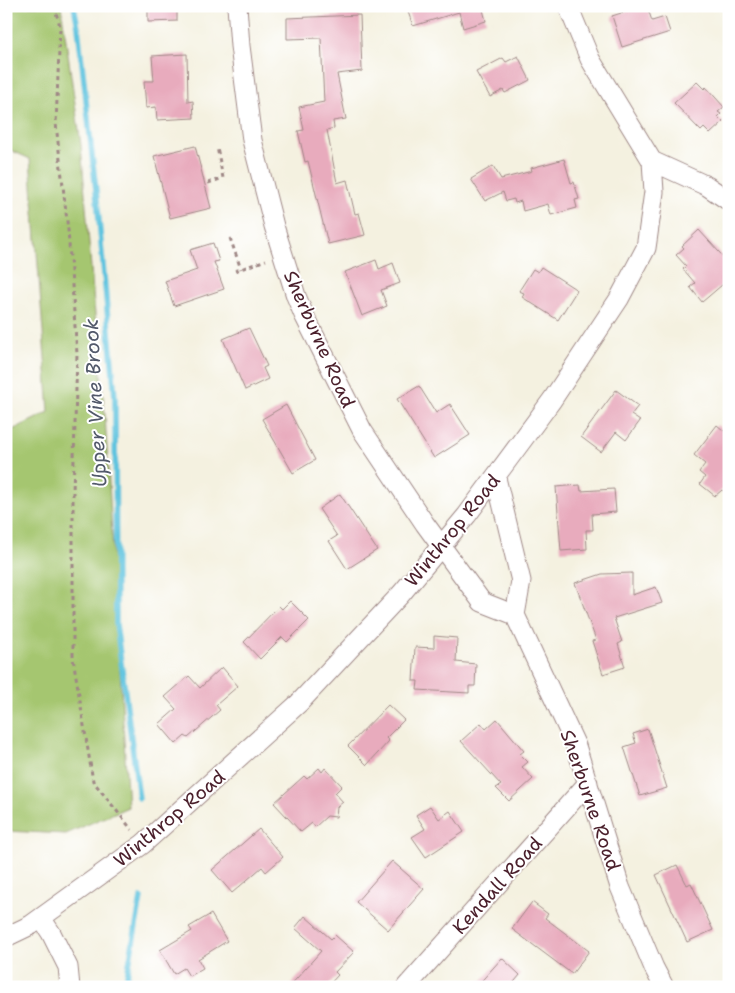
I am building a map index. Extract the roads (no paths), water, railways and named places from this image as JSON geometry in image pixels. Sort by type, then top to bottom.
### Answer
[{"type":"street","name":"Sherburne Road","points":[[237,6],[252,140],[283,257],[304,315],[362,430],[406,498],[482,602],[515,615],[576,746],[620,887],[654,968],[664,987]]},
{"type":"street","name":"Winthrop Road","points":[[6,937],[42,918],[143,844],[299,703],[401,594],[496,478],[552,400],[619,299],[646,248],[652,218],[654,192],[652,161],[590,59],[568,6]]},
{"type":"street","points":[[652,161],[707,186],[729,201]]},
{"type":"street","points":[[496,478],[521,581],[515,615]]},
{"type":"street","name":"Kendall Road","points":[[406,987],[588,783]]},
{"type":"street","points":[[42,918],[68,967],[70,987]]},
{"type":"waterway","name":"Upper Vine Brook","points":[[74,6],[78,27],[98,209],[115,397],[116,624],[139,798]]},
{"type":"waterway","name":"Upper Vine Brook","points":[[125,987],[141,898]]}]
